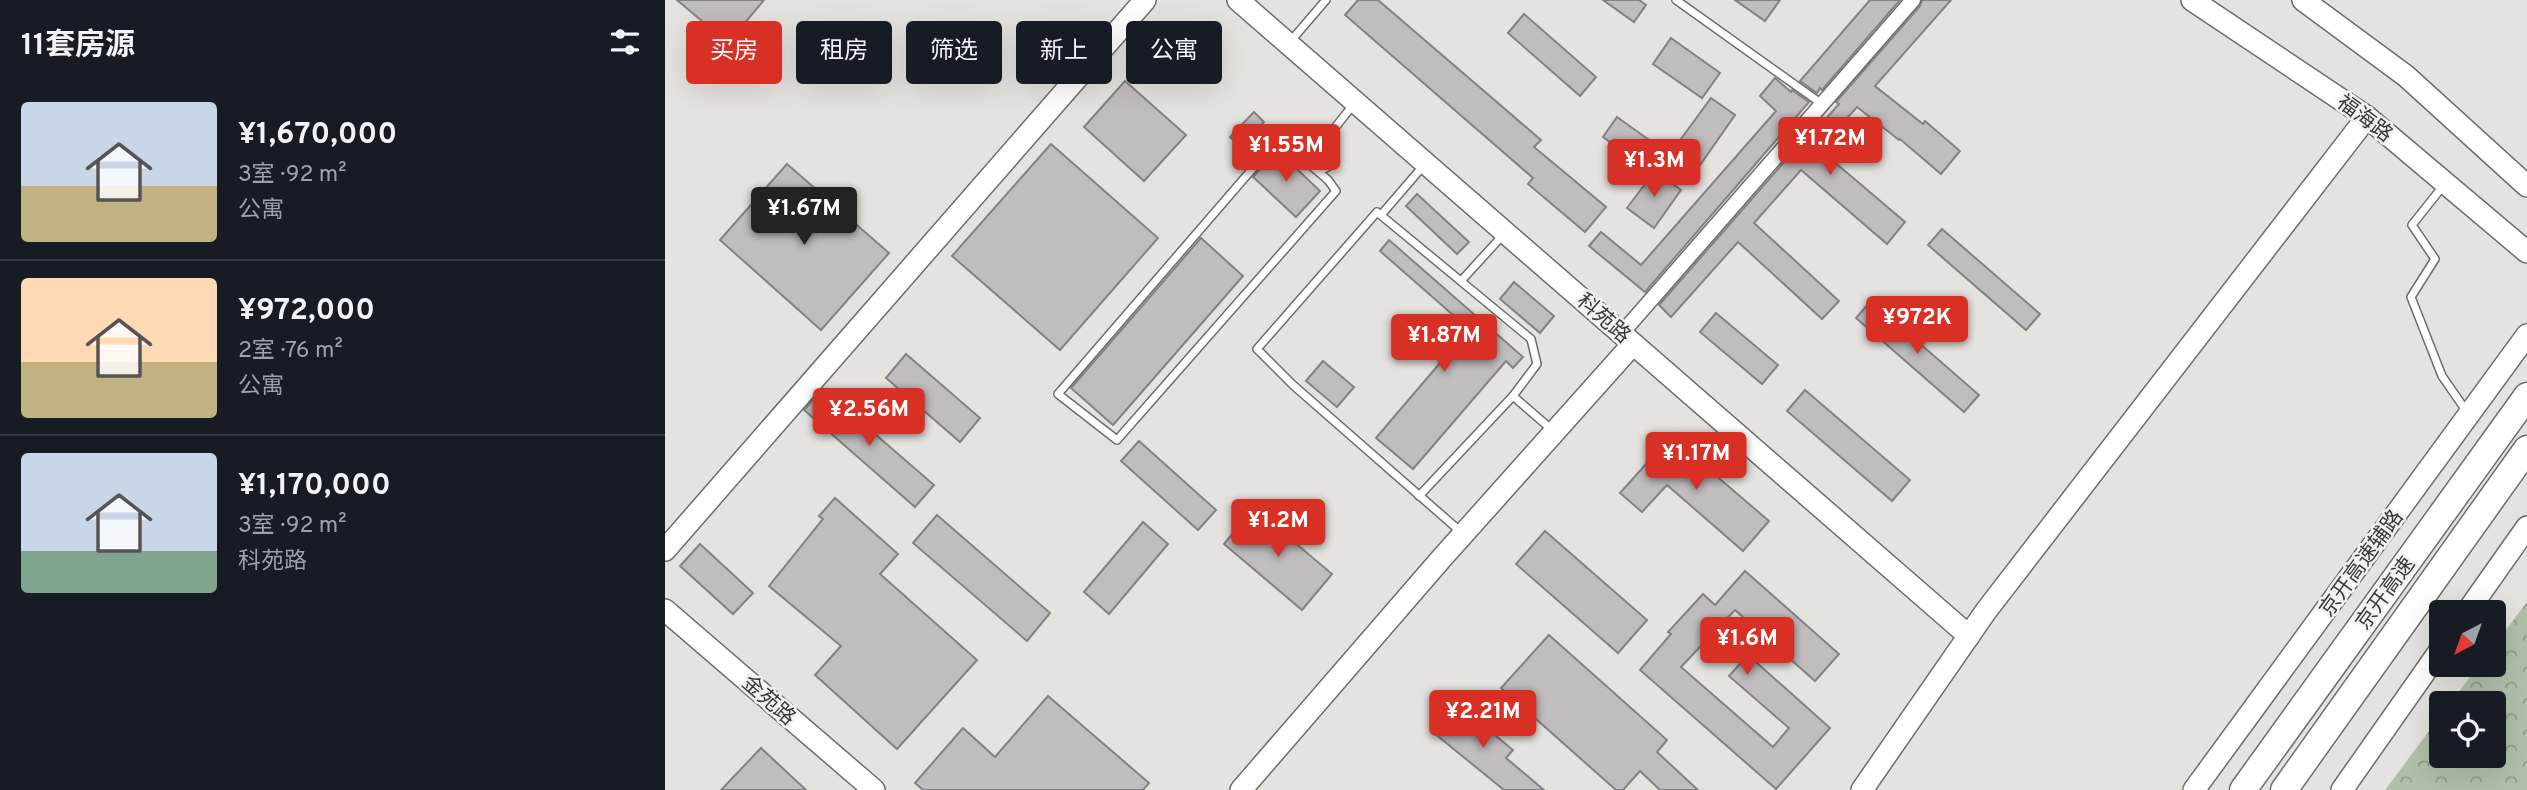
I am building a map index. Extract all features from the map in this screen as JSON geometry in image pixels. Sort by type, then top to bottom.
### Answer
[{"type":"highway","name":"京开高速","points":[[2243,790],[2527,396]]},
{"type":"highway","name":"京开高速","points":[[2284,790],[2527,449]]},
{"type":"street","points":[[665,550],[1146,0]]},
{"type":"street","name":"科苑路","points":[[1238,0],[1969,636]]},
{"type":"street","points":[[1241,790],[1554,432],[1627,339],[1822,104],[1913,0]]},
{"type":"street","name":"福海路","points":[[2192,0],[2367,117],[2527,252]]},
{"type":"street","points":[[2303,0],[2406,76],[2527,186]]},
{"type":"street","points":[[1862,790],[1969,636],[2367,117]]},
{"type":"street","name":"京开高速辅路","points":[[2194,790],[2527,335]]},
{"type":"street","points":[[2475,600],[2527,527]]},
{"type":"street","name":"金苑路","points":[[665,610],[874,790]]},
{"type":"street","points":[[2342,790],[2429,666]]},
{"type":"lane","points":[[1288,43],[1326,0]]},
{"type":"lane","points":[[1675,0],[1822,104]]},
{"type":"lane","points":[[1326,139],[1355,102]]},
{"type":"lane","points":[[1326,139],[1314,135],[1307,138],[1301,144],[1302,154],[1312,167],[1336,191],[1117,440],[1058,394],[1279,138],[1312,167],[1324,169],[1331,165],[1334,152],[1326,139]]},
{"type":"lane","points":[[1381,215],[1426,163]]},
{"type":"lane","points":[[2445,183],[2412,225],[2435,259],[2411,297],[2442,376],[2469,415]]},
{"type":"lane","points":[[1419,496],[1513,396],[1537,364],[1531,339],[1377,212],[1257,349],[1293,385],[1419,496],[1464,534]]},
{"type":"lane","points":[[1461,281],[1506,233]]},
{"type":"lane","points":[[1513,396],[1554,432]]},
{"type":"green space","points":[[2527,602],[2527,790],[2385,790],[2429,731],[2429,768],[2506,768],[2506,691],[2459,691],[2470,677],[2506,677],[2506,630]]},
{"type":"building","points":[[677,0],[764,0],[746,21],[702,21]]},
{"type":"building","points":[[1358,0],[1378,0],[1541,140],[1534,147],[1606,207],[1585,232],[1528,184],[1533,178],[1345,15]]},
{"type":"building","points":[[1603,0],[1639,0],[1646,5],[1634,22]]},
{"type":"building","points":[[1735,0],[1780,0],[1765,21]]},
{"type":"building","points":[[1870,0],[1900,0],[1822,90],[1820,88],[1817,93],[1800,81]]},
{"type":"building","points":[[1922,0],[1951,0],[1875,86],[1923,124],[1925,121],[1960,151],[1941,174],[1857,107],[1819,149],[1905,222],[1887,244],[1801,170],[1754,223],[1839,301],[1822,319],[1738,242],[1671,317],[1659,305],[1799,145],[1801,147],[1839,104],[1836,102],[1920,6]]},
{"type":"building","points":[[1524,14],[1596,77],[1580,96],[1508,33]]},
{"type":"building","points":[[1671,38],[1720,73],[1702,98],[1653,64]]},
{"type":"building","points":[[1775,78],[1791,92],[1792,90],[1809,102],[1645,292],[1589,246],[1601,232],[1641,265],[1776,111],[1760,96]]},
{"type":"building","points":[[1125,81],[1186,135],[1144,181],[1084,127]]},
{"type":"building","points":[[1711,98],[1735,115],[1698,168],[1673,150]]},
{"type":"building","points":[[1254,112],[1264,122],[1240,147],[1230,137]]},
{"type":"building","points":[[1617,117],[1663,150],[1649,170],[1603,137]]},
{"type":"building","points":[[1051,144],[1158,238],[1060,350],[952,256]]},
{"type":"building","points":[[1277,150],[1320,191],[1296,217],[1253,177]]},
{"type":"building","points":[[787,164],[889,253],[821,330],[720,240]]},
{"type":"building","points":[[1655,171],[1681,190],[1654,228],[1627,208]]},
{"type":"building","points":[[1417,194],[1469,242],[1457,254],[1406,206]]},
{"type":"building","points":[[1942,229],[2040,314],[2026,330],[1928,245]]},
{"type":"building","points":[[1201,238],[1243,276],[1113,425],[1071,388]]},
{"type":"building","points":[[1389,240],[1523,357],[1513,368],[1506,361],[1413,469],[1376,438],[1469,329],[1380,251]]},
{"type":"building","points":[[1514,282],[1554,316],[1540,333],[1500,299]]},
{"type":"building","points":[[1871,301],[1979,395],[1964,412],[1856,318]]},
{"type":"building","points":[[1716,313],[1778,365],[1762,384],[1700,332]]},
{"type":"building","points":[[906,354],[980,418],[960,442],[886,378]]},
{"type":"building","points":[[1323,361],[1354,387],[1337,407],[1306,381]]},
{"type":"building","points":[[823,389],[934,485],[915,507],[804,410]]},
{"type":"building","points":[[1805,390],[1910,480],[1892,501],[1787,411]]},
{"type":"building","points":[[1674,433],[1696,453],[1693,456],[1769,521],[1743,551],[1667,485],[1642,512],[1620,493]]},
{"type":"building","points":[[1139,441],[1216,510],[1198,530],[1121,461]]},
{"type":"building","points":[[835,498],[898,554],[880,574],[977,660],[897,749],[815,675],[841,646],[769,586],[823,519],[819,516]]},
{"type":"building","points":[[1254,508],[1332,574],[1302,610],[1224,544]]},
{"type":"building","points":[[937,515],[1050,613],[1027,641],[913,543]]},
{"type":"building","points":[[1143,522],[1168,544],[1109,614],[1084,592]]},
{"type":"building","points":[[1545,531],[1647,620],[1618,653],[1516,564]]},
{"type":"building","points":[[700,544],[753,593],[733,614],[680,566]]},
{"type":"building","points":[[1745,571],[1839,654],[1815,681],[1735,610],[1681,667],[1773,747],[1789,728],[1729,676],[1748,655],[1830,728],[1776,789],[1640,670],[1671,634],[1668,632],[1703,594],[1715,605]]},
{"type":"building","points":[[1549,635],[1667,740],[1657,752],[1698,790],[1660,790],[1640,771],[1623,790],[1616,790],[1501,688]]},
{"type":"building","points":[[1048,696],[1149,783],[1143,790],[923,790],[915,783],[963,728],[995,757]]},
{"type":"building","points":[[1458,704],[1513,750],[1506,758],[1544,790],[1504,790],[1434,733]]},
{"type":"building","points":[[761,748],[806,790],[721,790]]}]
